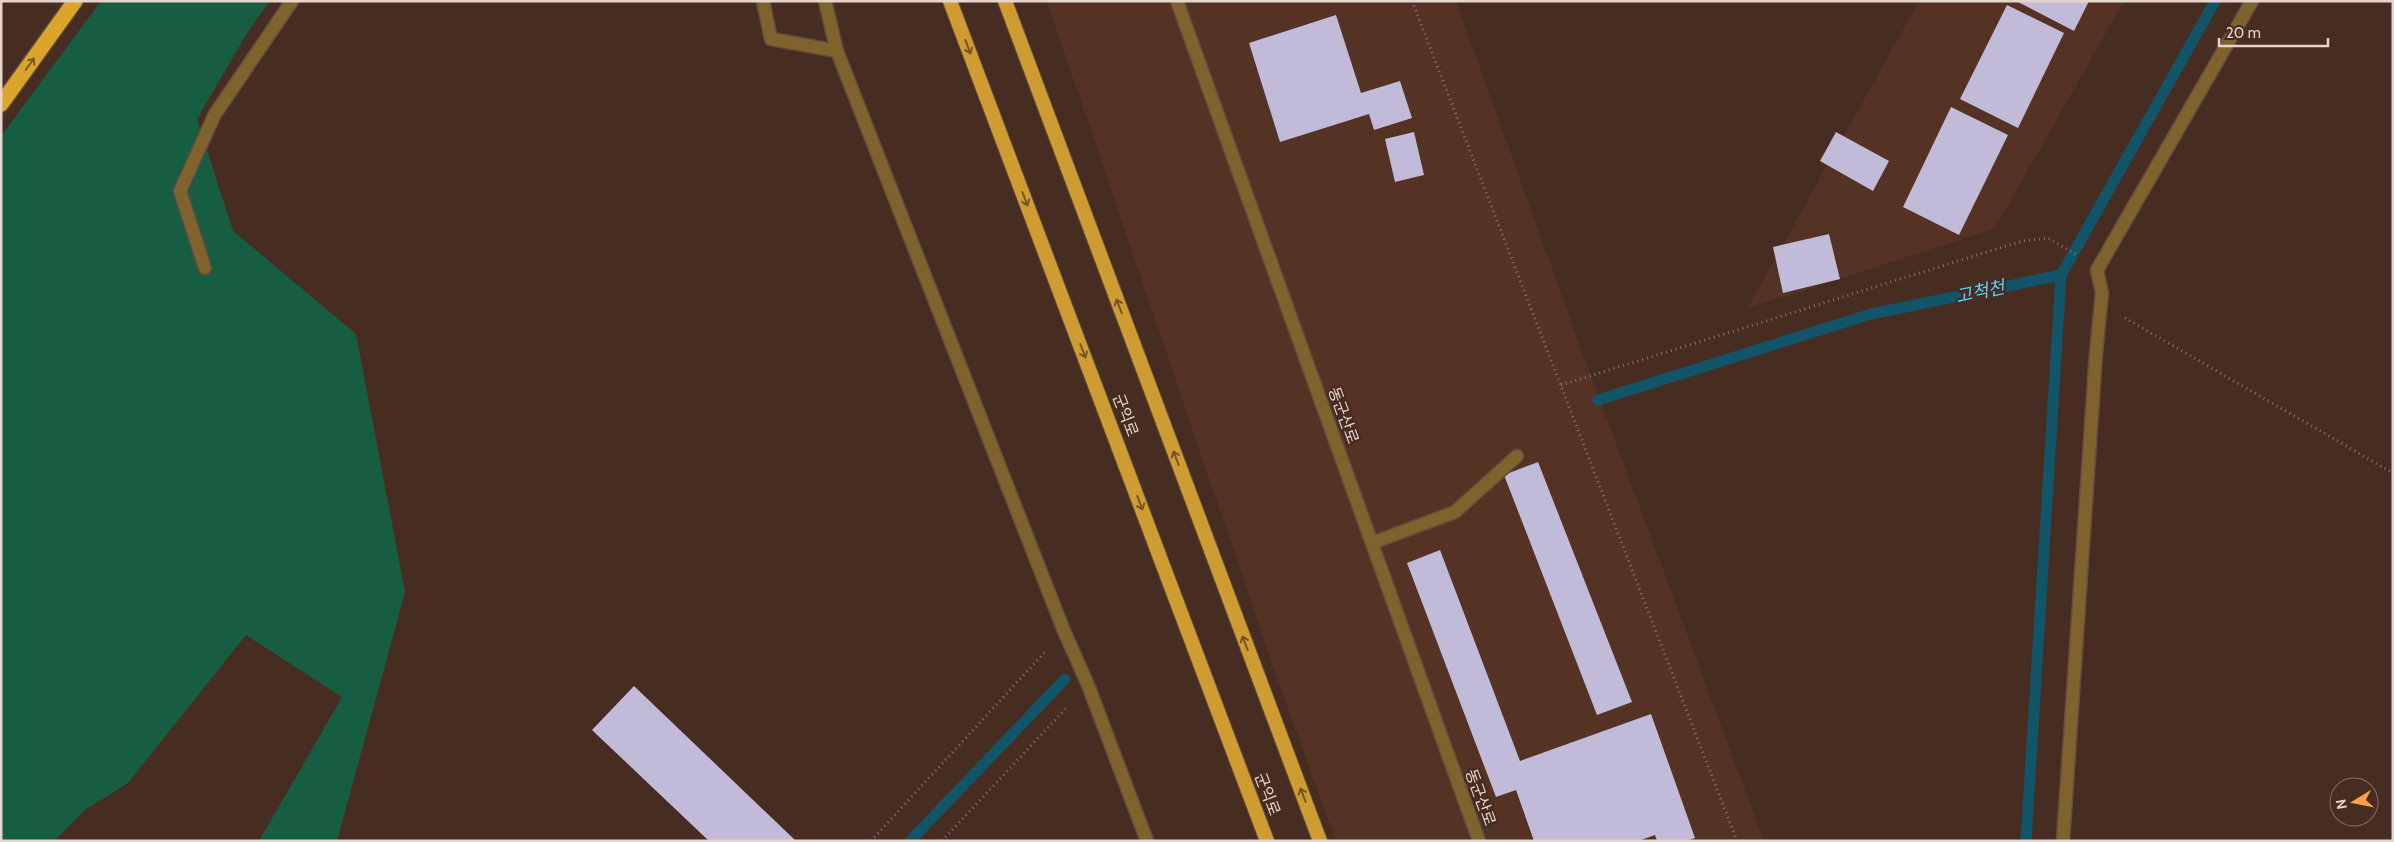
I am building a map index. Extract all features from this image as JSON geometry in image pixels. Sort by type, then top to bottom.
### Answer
[{"type":"highway","points":[[1,104],[75,1]]},
{"type":"highway","name":"군익로","points":[[950,1],[1268,841]]},
{"type":"highway","name":"군익로","points":[[1005,1],[1320,841]]},
{"type":"street","points":[[205,268],[180,191],[215,114],[292,1]]},
{"type":"street","points":[[763,1],[771,39],[837,51]]},
{"type":"street","points":[[825,1],[837,51],[1064,631],[1088,685],[1147,841]]},
{"type":"street","name":"동군산로","points":[[1177,1],[1480,841]]},
{"type":"street","points":[[2063,841],[2096,353],[2102,293],[2097,270],[2252,1]]},
{"type":"street","points":[[1372,543],[1455,512],[1517,456]]},
{"type":"path","points":[[1412,1],[1737,841]]},
{"type":"path","points":[[1561,385],[2022,240],[2048,238],[2084,258]]},
{"type":"path","points":[[2102,293],[2123,317],[2393,473]]},
{"type":"path","points":[[871,841],[1064,631]]},
{"type":"path","points":[[942,841],[1088,685]]},
{"type":"shaded area","points":[[1047,1],[1456,1],[1582,352],[1764,841],[1336,841],[1278,681]]},
{"type":"shaded area","points":[[1919,1],[2124,1],[1995,228],[1747,309]]},
{"type":"green space","points":[[101,1],[270,1],[247,33],[197,119],[233,231],[356,334],[405,592],[337,841],[259,841],[342,697],[246,635],[128,783],[85,810],[54,841],[1,841],[1,136]]},
{"type":"building","points":[[2016,1],[2089,1],[2074,31]]},
{"type":"building","points":[[2007,5],[2064,33],[2018,128],[1960,99]]},
{"type":"building","points":[[1336,15],[1361,93],[1400,81],[1412,118],[1374,130],[1369,114],[1280,142],[1249,43]]},
{"type":"building","points":[[1951,107],[2008,135],[1959,235],[1903,207]]},
{"type":"building","points":[[1414,132],[1424,175],[1395,182],[1385,139]]},
{"type":"building","points":[[1836,132],[1889,161],[1873,191],[1820,161]]},
{"type":"building","points":[[1829,234],[1840,279],[1783,293],[1773,247]]},
{"type":"building","points":[[1538,462],[1632,702],[1597,715],[1504,475]]},
{"type":"building","points":[[1440,550],[1520,761],[1651,714],[1695,838],[1686,841],[1657,841],[1655,835],[1638,841],[1534,841],[1516,790],[1496,797],[1407,563]]},
{"type":"building","points":[[634,686],[796,841],[709,841],[592,730]]},
{"type":"waterway","name":"고척천","points":[[1598,400],[1871,314],[2061,275],[2215,1]]},
{"type":"waterway","points":[[2026,841],[2061,275]]},
{"type":"waterway","points":[[910,841],[1065,679]]}]
